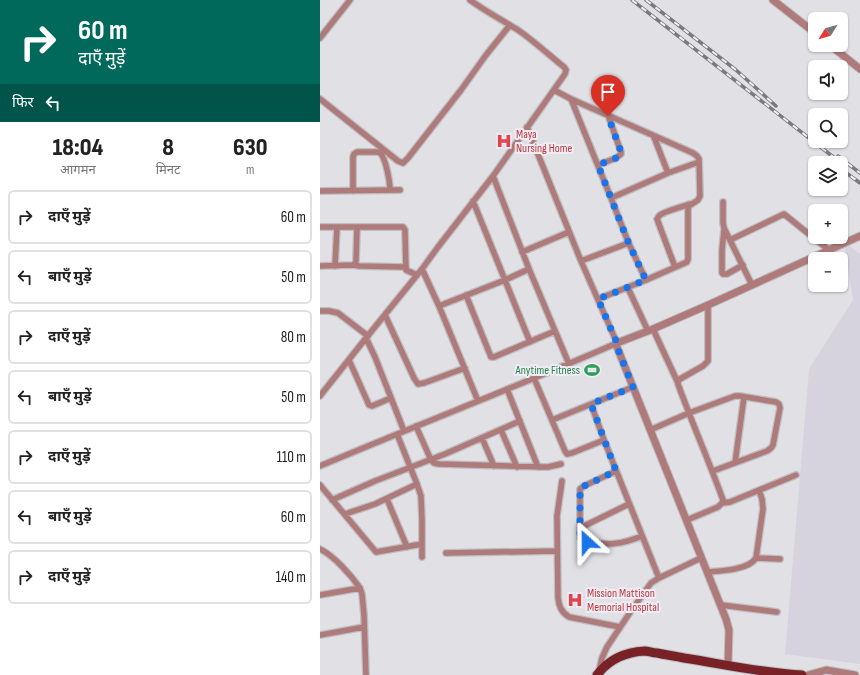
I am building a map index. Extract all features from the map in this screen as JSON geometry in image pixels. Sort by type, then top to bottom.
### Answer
[{"type":"main road","points":[[598,674],[603,667],[617,658],[646,651],[751,670],[802,675]]},
{"type":"street","points":[[320,38],[350,0]]},
{"type":"street","points":[[320,396],[422,269],[438,246],[493,176],[565,74],[566,70],[564,67],[527,36],[470,0]]},
{"type":"street","points":[[773,0],[808,28]]},
{"type":"street","points":[[320,99],[398,161],[403,163],[510,25]]},
{"type":"street","points":[[839,52],[860,68]]},
{"type":"street","points":[[554,90],[697,156],[699,162],[700,196],[698,200],[660,214],[657,219],[675,267]]},
{"type":"street","points":[[571,99],[629,244],[646,280]]},
{"type":"street","points":[[598,165],[616,158],[621,154],[608,116]]},
{"type":"street","points":[[527,127],[581,262],[617,343],[617,347],[726,619],[729,630],[728,665]]},
{"type":"street","points":[[654,137],[668,173]]},
{"type":"street","points":[[353,190],[352,157],[357,152],[377,152],[381,154],[385,164],[390,190]]},
{"type":"street","points":[[611,198],[668,173],[699,162]]},
{"type":"street","points":[[493,176],[522,252],[569,364]]},
{"type":"street","points":[[320,191],[400,190]]},
{"type":"street","points":[[473,201],[530,342]]},
{"type":"street","points":[[723,202],[724,228],[722,273],[727,274],[743,265]]},
{"type":"street","points":[[598,299],[628,288],[687,262],[688,208],[690,204]]},
{"type":"street","points":[[730,240],[784,214],[828,250]]},
{"type":"street","points":[[320,227],[403,228],[406,270],[417,275]]},
{"type":"street","points":[[335,266],[337,228]]},
{"type":"street","points":[[354,265],[356,262],[357,228]]},
{"type":"street","points":[[724,228],[752,285]]},
{"type":"street","points":[[522,252],[569,232]]},
{"type":"street","points":[[320,466],[650,330],[860,236]]},
{"type":"street","points":[[581,262],[629,244]]},
{"type":"street","points":[[320,266],[354,265],[406,267]]},
{"type":"street","points":[[422,269],[478,401]]},
{"type":"street","points":[[439,306],[529,269]]},
{"type":"street","points":[[628,288],[678,384],[713,471],[723,500],[722,503]]},
{"type":"street","points":[[466,295],[491,357],[555,331]]},
{"type":"street","points":[[678,384],[680,379],[703,366],[708,361],[708,305]]},
{"type":"street","points":[[320,311],[338,313],[367,337],[404,431]]},
{"type":"street","points":[[384,315],[418,384],[465,368]]},
{"type":"street","points":[[349,360],[369,405],[372,406],[391,398]]},
{"type":"street","points":[[534,378],[567,454],[604,440]]},
{"type":"street","points":[[552,420],[633,387]]},
{"type":"street","points":[[507,389],[538,467]]},
{"type":"street","points":[[650,430],[689,413],[735,396],[776,402],[779,404],[780,408],[773,445],[771,448],[767,451],[713,471]]},
{"type":"street","points":[[735,463],[744,397]]},
{"type":"street","points":[[591,404],[658,578]]},
{"type":"street","points":[[332,500],[375,481],[431,460],[520,421]]},
{"type":"street","points":[[416,426],[431,460],[434,463],[517,467],[548,467],[561,464]]},
{"type":"street","points":[[501,430],[517,467]]},
{"type":"street","points":[[397,434],[421,496],[422,557]]},
{"type":"street","points":[[482,438],[494,466]]},
{"type":"street","points":[[616,471],[580,489],[580,538],[587,542],[616,544],[642,536]]},
{"type":"street","points":[[686,520],[718,507],[722,503],[730,502],[796,475]]},
{"type":"street","points":[[562,481],[557,516],[559,606],[564,614],[569,617],[620,627]]},
{"type":"street","points":[[345,514],[387,499],[417,484]]},
{"type":"street","points":[[320,485],[376,552],[422,544]]},
{"type":"street","points":[[707,572],[722,571],[744,566],[756,558],[763,509],[759,490]]},
{"type":"street","points":[[387,499],[408,547]]},
{"type":"street","points":[[580,528],[629,504]]},
{"type":"street","points":[[320,549],[331,556],[360,588],[362,594],[366,675]]},
{"type":"street","points":[[446,552],[557,551]]},
{"type":"street","points":[[598,674],[602,658],[607,647],[651,583],[658,578],[701,558]]},
{"type":"street","points":[[756,558],[780,559]]},
{"type":"street","points":[[320,595],[360,588]]},
{"type":"street","points":[[721,606],[777,612]]},
{"type":"street","points":[[320,635],[364,627]]},
{"type":"street","points":[[808,675],[826,670],[855,675]]},
{"type":"shaded area","points":[[844,244],[847,244],[860,254],[860,664],[785,654],[809,369],[853,300],[848,268],[848,252],[846,252]]},
{"type":"railway","points":[[632,0],[832,156]]},
{"type":"railway","points":[[646,0],[736,70],[776,106]]},
{"type":"railway","points":[[848,164],[860,173]]},
{"type":"railway","points":[[848,174],[860,183]]},
{"type":"place","name":"Maya Nursing Home","points":[[504,141]]},
{"type":"place","name":"Anytime Fitness","points":[[592,370]]},
{"type":"place","name":"Mission Mattison Memorial Hospital","points":[[575,600]]},
{"type":"route","points":[[587,542],[580,538],[580,489],[616,471],[591,404],[633,387],[617,347],[617,343],[598,299],[646,280],[629,244],[598,165],[616,158],[621,154],[608,116]]}]
